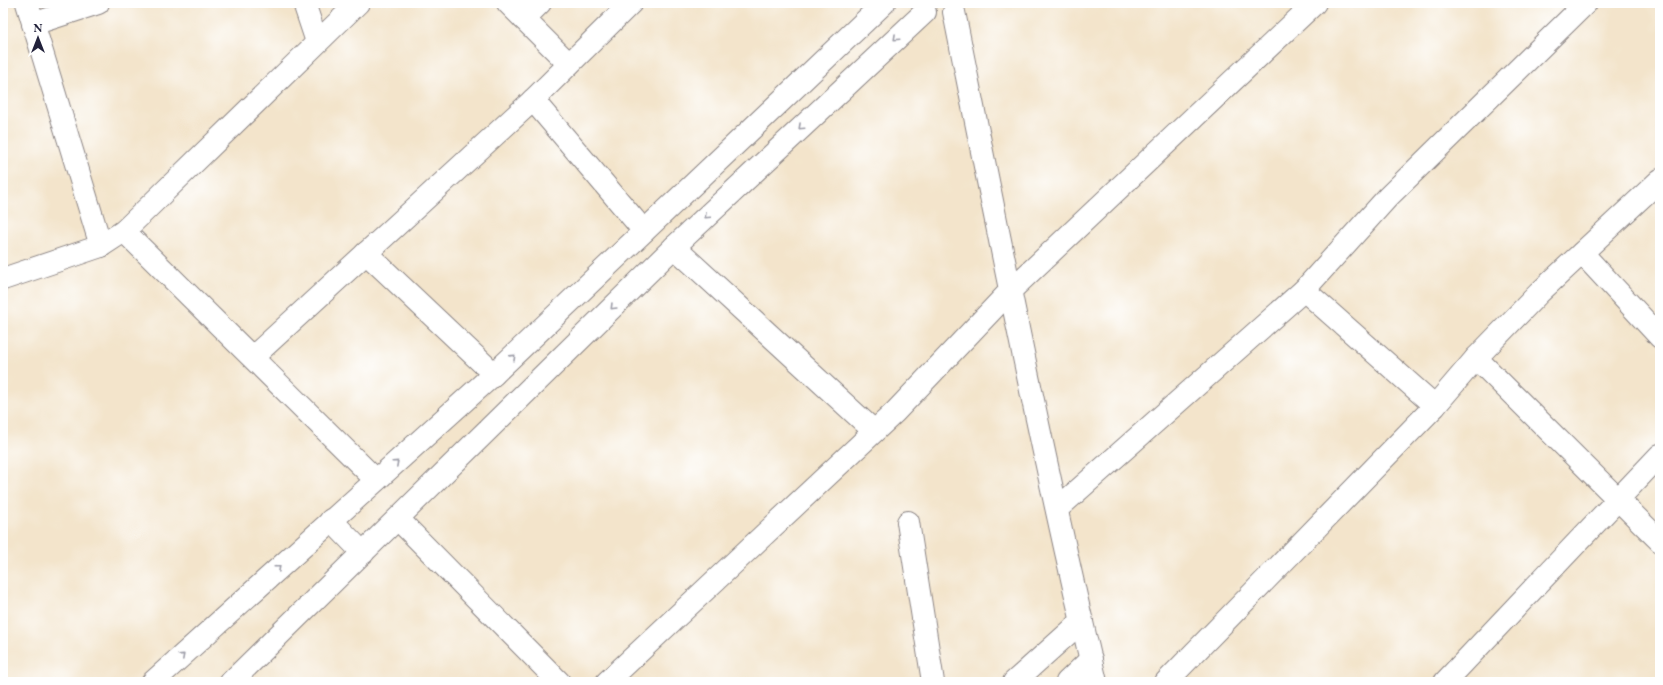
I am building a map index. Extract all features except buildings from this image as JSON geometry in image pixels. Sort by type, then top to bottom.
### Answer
[{"type":"street","points":[[27,3],[101,246]]},
{"type":"street","points":[[33,24],[98,3]]},
{"type":"street","points":[[304,3],[317,42]]},
{"type":"street","points":[[3,279],[101,246],[124,231],[358,3]]},
{"type":"street","points":[[508,3],[569,64]]},
{"type":"street","points":[[524,19],[540,3]]},
{"type":"street","points":[[253,357],[533,100],[631,3]]},
{"type":"street","points":[[153,682],[494,374],[884,3]]},
{"type":"street","points":[[607,682],[895,412],[1010,291],[1315,3]]},
{"type":"street","points":[[1056,510],[1304,290],[1388,197],[1586,3]]},
{"type":"street","points":[[231,682],[920,7],[944,14],[959,7],[1010,291],[1056,510],[1096,682]]},
{"type":"street","points":[[533,100],[644,231]]},
{"type":"street","points":[[1166,682],[1435,406],[1476,358],[1538,293],[1660,180]]},
{"type":"street","points":[[124,231],[376,480]]},
{"type":"street","points":[[674,247],[874,431]]},
{"type":"street","points":[[366,253],[494,374]]},
{"type":"street","points":[[1582,253],[1660,337]]},
{"type":"street","points":[[1304,290],[1435,406]]},
{"type":"street","points":[[1476,358],[1617,500],[1660,541]]},
{"type":"street","points":[[1445,682],[1660,455]]},
{"type":"street","points":[[398,519],[559,682]]},
{"type":"street","points":[[331,520],[364,553]]},
{"type":"street","points":[[908,522],[933,682]]},
{"type":"street","points":[[1014,682],[1082,621]]},
{"type":"street","points":[[1068,682],[1091,660]]}]
